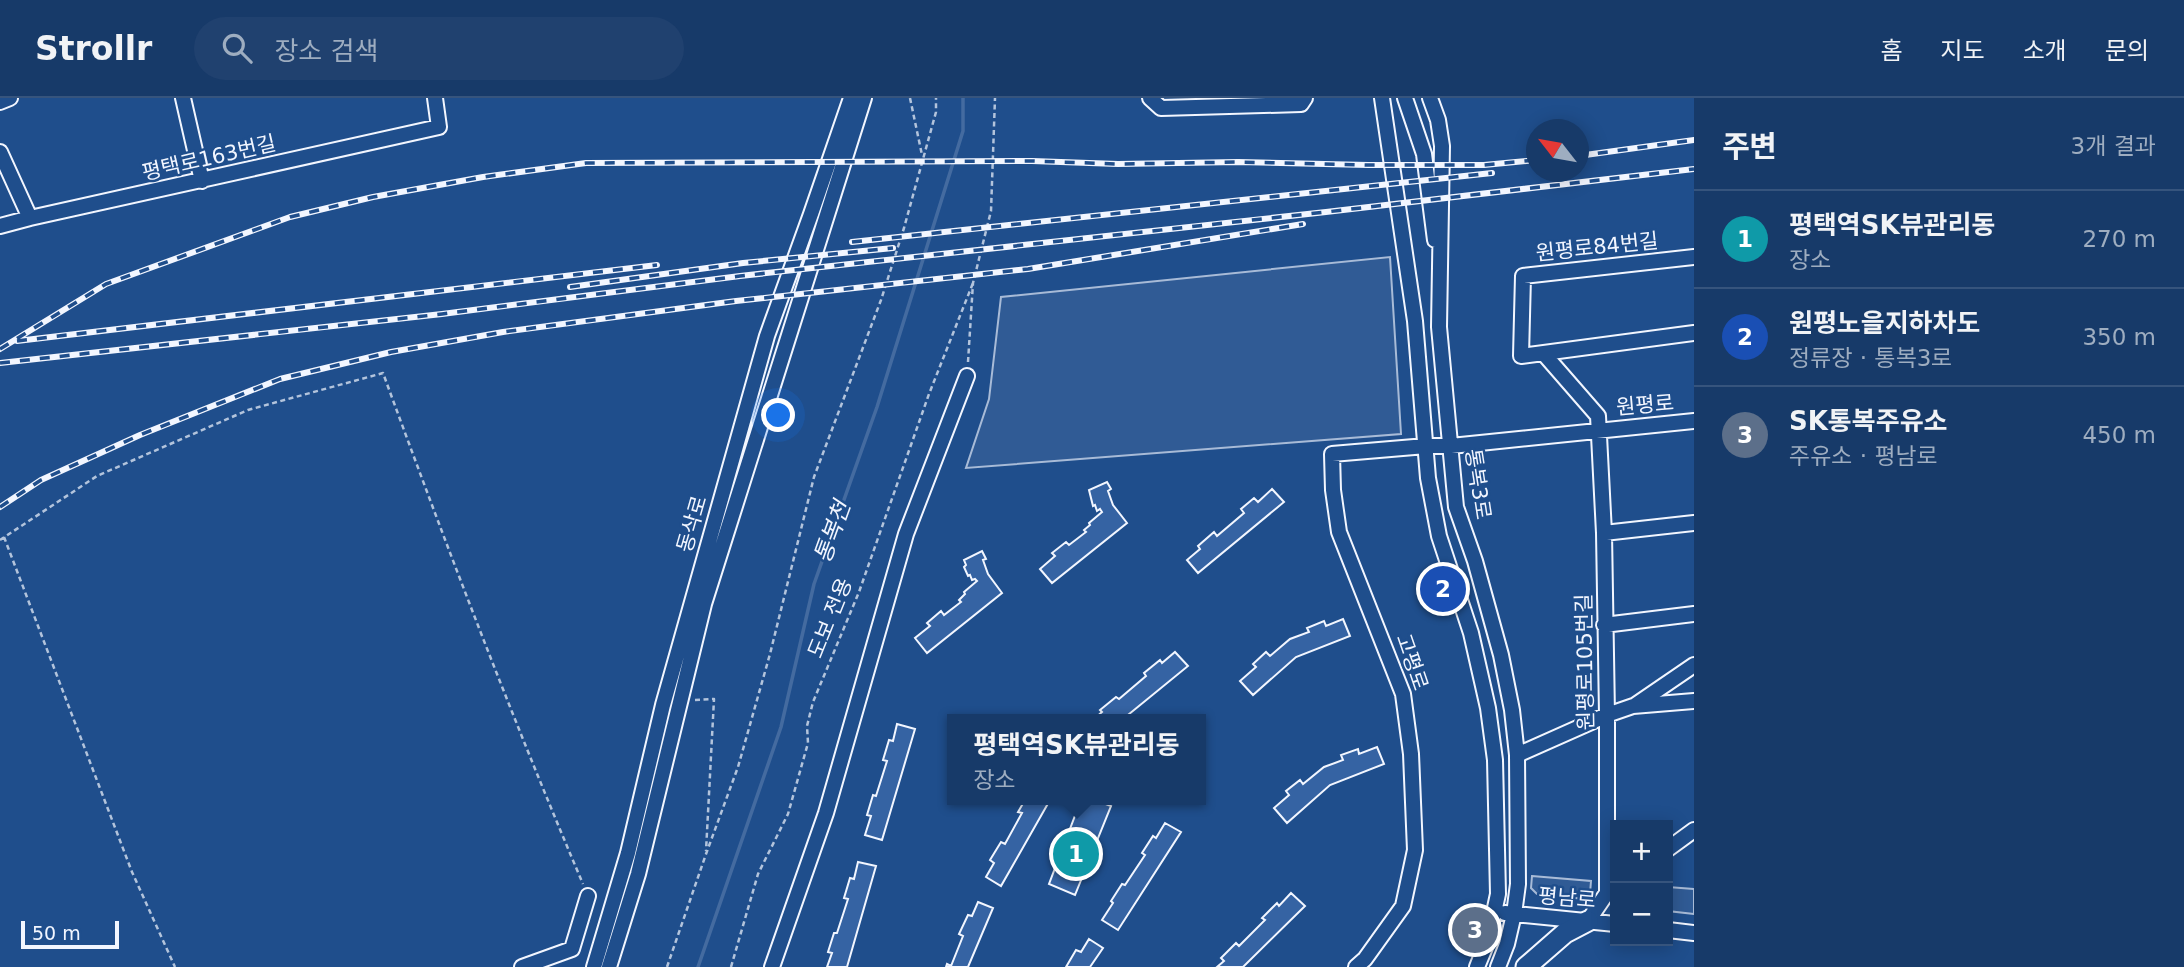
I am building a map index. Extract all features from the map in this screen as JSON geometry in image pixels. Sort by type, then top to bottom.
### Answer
[{"type":"main road","points":[[1526,967],[1565,933],[1588,921]]},
{"type":"street","points":[[0,102],[10,98]]},
{"type":"street","points":[[183,98],[202,181]]},
{"type":"street","name":"평택로163번길","points":[[0,226],[439,127],[435,98]]},
{"type":"street","name":"동삭로","points":[[594,967],[628,853],[663,705],[767,336],[850,98]]},
{"type":"street","name":"동삭로","points":[[609,967],[638,874],[704,604],[864,98]]},
{"type":"street","points":[[1150,98],[1161,108],[1224,102],[1301,104],[1304,98]]},
{"type":"street","points":[[1382,98],[1415,321],[1428,478],[1439,536],[1471,633],[1488,708],[1495,760],[1498,894],[1488,940],[1477,967]]},
{"type":"street","points":[[1405,98],[1424,154],[1439,273]]},
{"type":"street","name":"통복3로","points":[[1430,98],[1438,120],[1442,146],[1439,327],[1456,507],[1475,561],[1502,655],[1517,755],[1518,884],[1514,914]]},
{"type":"street","points":[[0,152],[30,218]]},
{"type":"street","name":"원평로84번길","points":[[1600,430],[1598,416],[1544,354],[1521,356],[1522,276],[1694,257]]},
{"type":"street","points":[[1544,354],[1694,333]]},
{"type":"street","points":[[772,967],[827,813],[906,534],[967,376]]},
{"type":"street","name":"원평로","points":[[1426,446],[1451,446],[1694,421]]},
{"type":"street","name":"원평로105번길","points":[[1600,430],[1611,883]]},
{"type":"street","name":"고평로","points":[[1356,967],[1366,959],[1403,906],[1415,850],[1411,754],[1403,694],[1339,532],[1332,490],[1332,454],[1426,446]]},
{"type":"street","points":[[1604,533],[1694,523]]},
{"type":"street","points":[[1604,625],[1694,614]]},
{"type":"street","points":[[1633,706],[1694,665]]},
{"type":"street","points":[[1517,755],[1633,706],[1694,701]]},
{"type":"street","points":[[1673,845],[1694,830]]},
{"type":"street","name":"원평로105번길","points":[[1588,921],[1610,891]]},
{"type":"street","points":[[522,967],[572,949],[588,896]]},
{"type":"street","name":"평남로","points":[[1495,911],[1610,923]]},
{"type":"street","name":"평남로","points":[[1498,967],[1514,914]]},
{"type":"street","points":[[1673,931],[1694,933]]},
{"type":"path","points":[[910,98],[923,158]]},
{"type":"path","points":[[667,967],[738,767],[770,654],[814,477],[881,300],[936,112],[936,98]]},
{"type":"path","points":[[967,376],[973,283],[991,211],[995,98]]},
{"type":"path","name":"도보 전용","points":[[731,967],[758,874],[788,814],[808,743],[807,726],[813,702],[859,592],[929,394],[973,283]]},
{"type":"path","points":[[175,967],[132,872],[2,538],[97,476],[248,410],[383,373],[527,753],[588,896]]},
{"type":"path","points":[[692,709],[695,698],[713,699],[706,854]]},
{"type":"shaded area","points":[[1390,257],[1401,434],[966,468],[989,399],[1001,297]]},
{"type":"shaded area","points":[[1532,876],[1591,881],[1590,894],[1584,899],[1537,894],[1531,888]]},
{"type":"shaded area","points":[[1673,887],[1694,889],[1694,914],[1673,912]]},
{"type":"building","points":[[1107,482],[1111,489],[1108,491],[1113,505],[1127,523],[1052,583],[1040,569],[1055,556],[1052,553],[1066,542],[1069,545],[1086,532],[1084,530],[1089,523],[1102,512],[1093,506],[1089,490]]},
{"type":"building","points":[[1272,489],[1284,502],[1198,573],[1187,560],[1200,549],[1198,546],[1214,532],[1217,536],[1244,513],[1241,509],[1254,498],[1258,502]]},
{"type":"building","points":[[982,551],[988,574],[1002,593],[927,653],[915,638],[930,626],[927,623],[941,611],[944,615],[961,602],[959,600],[964,592],[977,581],[968,576],[964,560]]},
{"type":"building","points":[[1343,619],[1350,636],[1296,657],[1253,695],[1240,681],[1256,667],[1253,664],[1266,652],[1270,656],[1290,639],[1309,632],[1307,628],[1324,621],[1326,626]]},
{"type":"building","points":[[1175,652],[1188,666],[1129,714],[1100,714],[1102,712],[1100,710],[1116,697],[1119,699],[1146,676],[1144,673],[1160,660],[1162,663]]},
{"type":"building","points":[[897,724],[915,729],[882,840],[865,835],[871,816],[867,815],[873,795],[876,796],[887,761],[883,760],[889,740],[893,741]]},
{"type":"building","points":[[1377,747],[1384,764],[1330,785],[1287,823],[1274,808],[1289,795],[1286,791],[1300,780],[1303,784],[1324,767],[1343,760],[1341,755],[1358,749],[1359,754]]},
{"type":"building","points":[[1022,805],[1047,805],[1001,886],[986,877],[994,863],[990,860],[1001,842],[1005,844],[1022,813],[1018,812]]},
{"type":"building","points":[[1079,805],[1111,806],[1075,895],[1049,884]]},
{"type":"building","points":[[1165,823],[1181,832],[1118,930],[1102,920],[1122,884],[1125,885],[1145,855],[1142,853],[1153,836],[1156,838]]},
{"type":"building","points":[[858,862],[876,866],[847,967],[827,967],[832,953],[828,952],[848,899],[844,898],[850,878],[854,879]]},
{"type":"building","points":[[1291,893],[1305,906],[1243,967],[1217,967],[1224,961],[1221,958],[1236,943],[1239,946],[1265,920],[1262,918]]},
{"type":"building","points":[[978,902],[993,908],[968,967],[946,967],[947,964],[951,966],[963,936],[959,934]]},
{"type":"building","points":[[1089,939],[1103,948],[1090,967],[1066,967],[1076,950],[1081,952]]},
{"type":"waterway","name":"통복천","points":[[698,967],[781,727],[814,584],[877,407],[963,131],[963,98]]},
{"type":"railway","points":[[1589,154],[1694,140]]},
{"type":"railway","points":[[0,349],[106,284],[290,217],[373,197],[483,177],[586,163],[1032,161],[1118,164],[1238,162],[1484,165],[1526,161]]},
{"type":"railway","points":[[0,363],[442,314],[740,276],[1694,169]]},
{"type":"railway","points":[[852,242],[1492,173]]},
{"type":"railway","points":[[0,507],[41,480],[140,435],[280,379],[391,352],[503,332],[736,301],[1028,269],[1303,224]]},
{"type":"railway","points":[[570,287],[743,263],[893,248]]},
{"type":"railway","points":[[17,341],[657,265]]},
{"type":"place","name":"원평노을지하차도","points":[[1443,589]]},
{"type":"place","name":"평택역SK뷰관리동","points":[[1076,854]]},
{"type":"place","name":"SK통복주유소","points":[[1475,930]]}]
